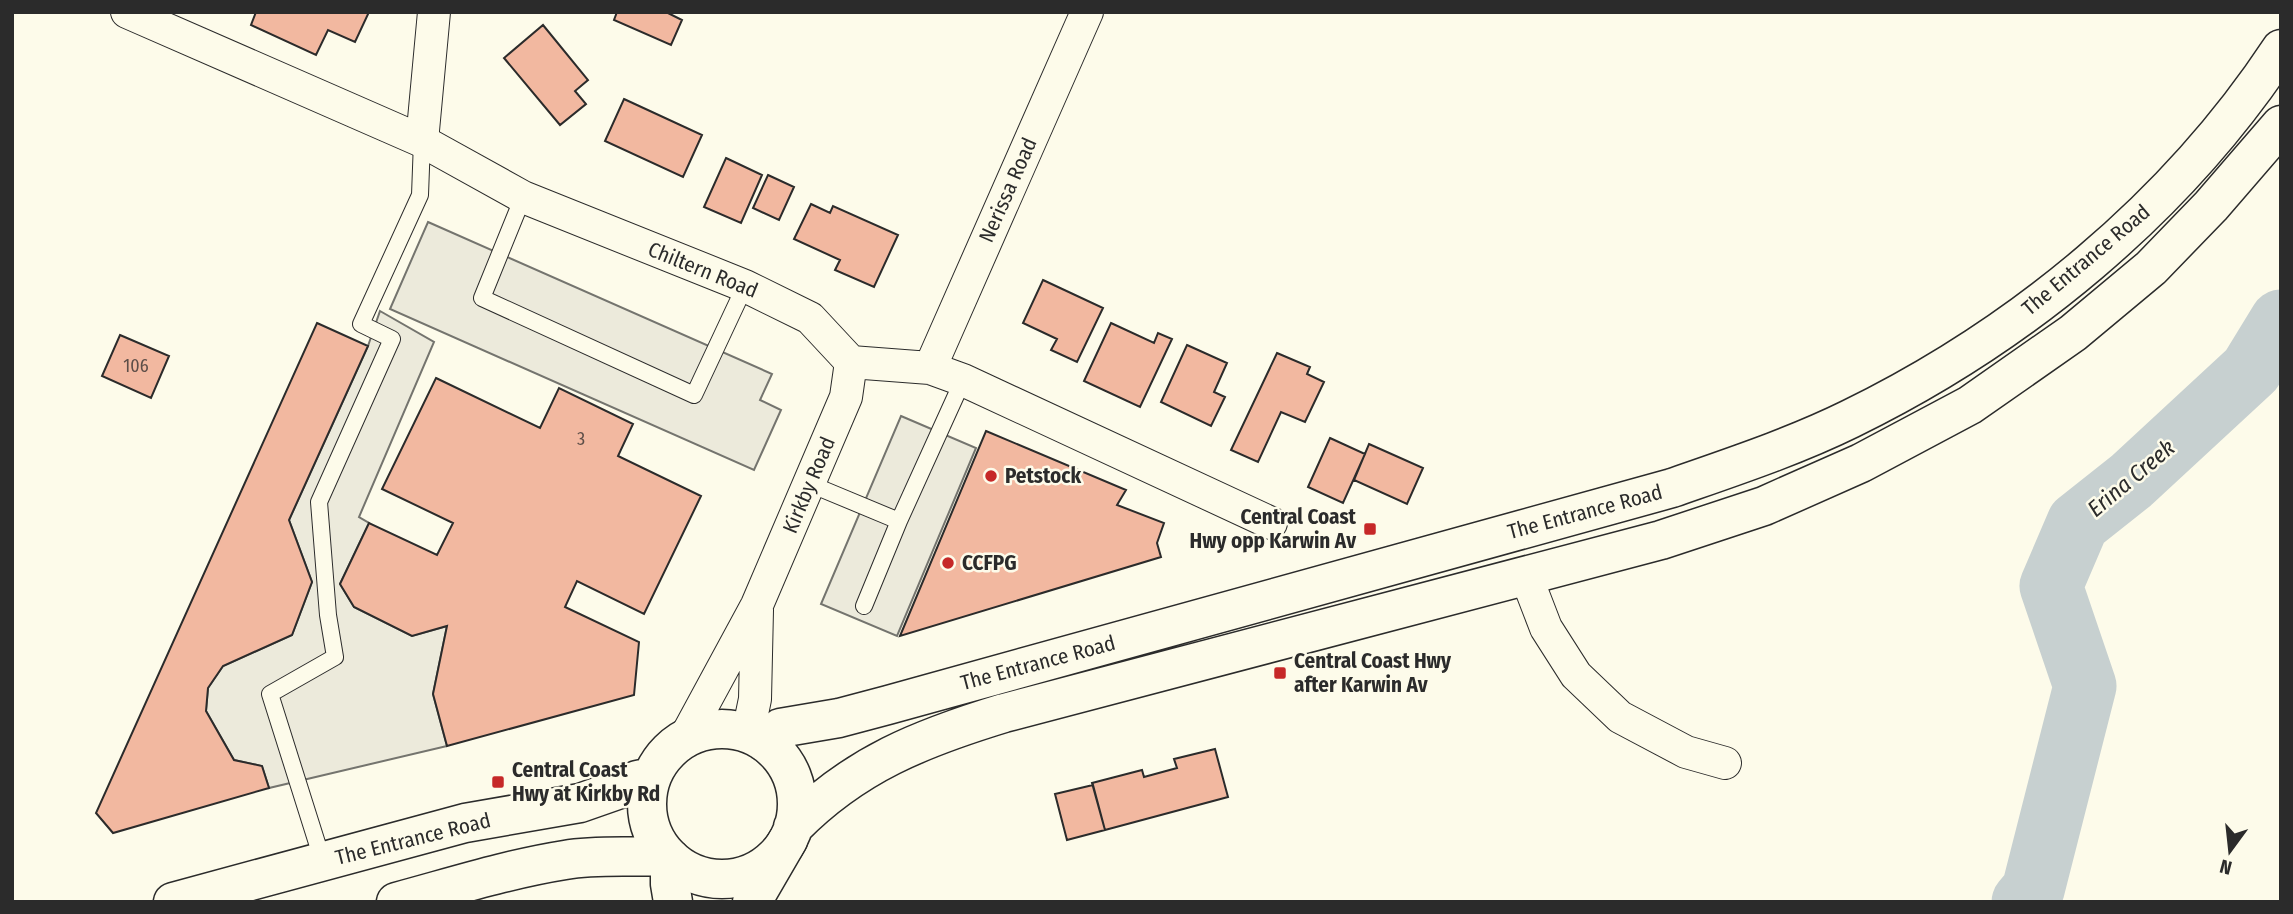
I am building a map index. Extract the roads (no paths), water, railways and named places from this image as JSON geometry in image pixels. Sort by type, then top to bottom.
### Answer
[{"type":"main road","name":"The Entrance Road","points":[[756,738],[780,728],[839,718],[888,705],[1672,488],[1790,445],[1849,420],[1905,391],[2012,323],[2110,245],[2156,201],[2199,154],[2281,50]]},
{"type":"main road","name":"The Entrance Road","points":[[790,834],[845,781],[890,755],[945,731],[1004,713],[1661,540],[1764,506],[1861,463],[1970,405],[2073,333],[2151,268],[2211,206],[2281,125]]},
{"type":"main road","points":[[752,902],[790,834],[797,804],[793,779],[782,758],[756,738],[727,729],[705,730],[685,738],[665,755],[651,777],[646,798],[648,819],[656,839],[669,857],[689,871],[711,878],[733,878],[755,871],[773,859],[790,834]]},
{"type":"main road","name":"The Entrance Road","points":[[173,902],[465,823],[580,803],[651,777]]},
{"type":"main road","points":[[396,902],[506,872],[566,860],[601,856],[669,857]]},
{"type":"main road","points":[[669,857],[673,902]]},
{"type":"street","name":"Chiltern Road","points":[[127,12],[422,141],[523,197],[745,286],[810,318],[851,362]]},
{"type":"street","points":[[422,141],[434,12]]},
{"type":"street","name":"Nerissa Road","points":[[930,368],[1087,12]]},
{"type":"street","points":[[851,362],[930,368],[963,380],[1271,523]]},
{"type":"street","name":"Kirkby Road","points":[[685,738],[757,605],[845,397],[851,362]]},
{"type":"street","points":[[1526,576],[1546,628],[1576,675],[1620,717],[1686,752],[1725,763]]},
{"type":"street","name":"Kirkby Road","points":[[756,738],[757,605]]},
{"type":"lane","points":[[323,862],[270,694],[335,657],[328,615],[319,502],[392,340],[361,324],[420,195],[422,141]]},
{"type":"lane","points":[[523,197],[482,298],[694,395],[745,286]]},
{"type":"lane","points":[[864,606],[963,380]]},
{"type":"lane","points":[[810,484],[899,521]]},
{"type":"waterway","name":"Erina Creek","points":[[2023,902],[2033,890],[2085,686],[2051,586],[2078,523],[2131,481],[2251,370],[2281,321]]},
{"type":"place","name":"Petstock","points":[[991,476]]},
{"type":"place","name":"Central Coast Hwy opp Karwin Av","points":[[1370,529]]},
{"type":"place","name":"CCFPG","points":[[948,563]]},
{"type":"place","name":"Central Coast Hwy after Karwin Av","points":[[1280,673]]},
{"type":"place","name":"Central Coast Hwy at Kirkby Rd","points":[[498,782]]}]
